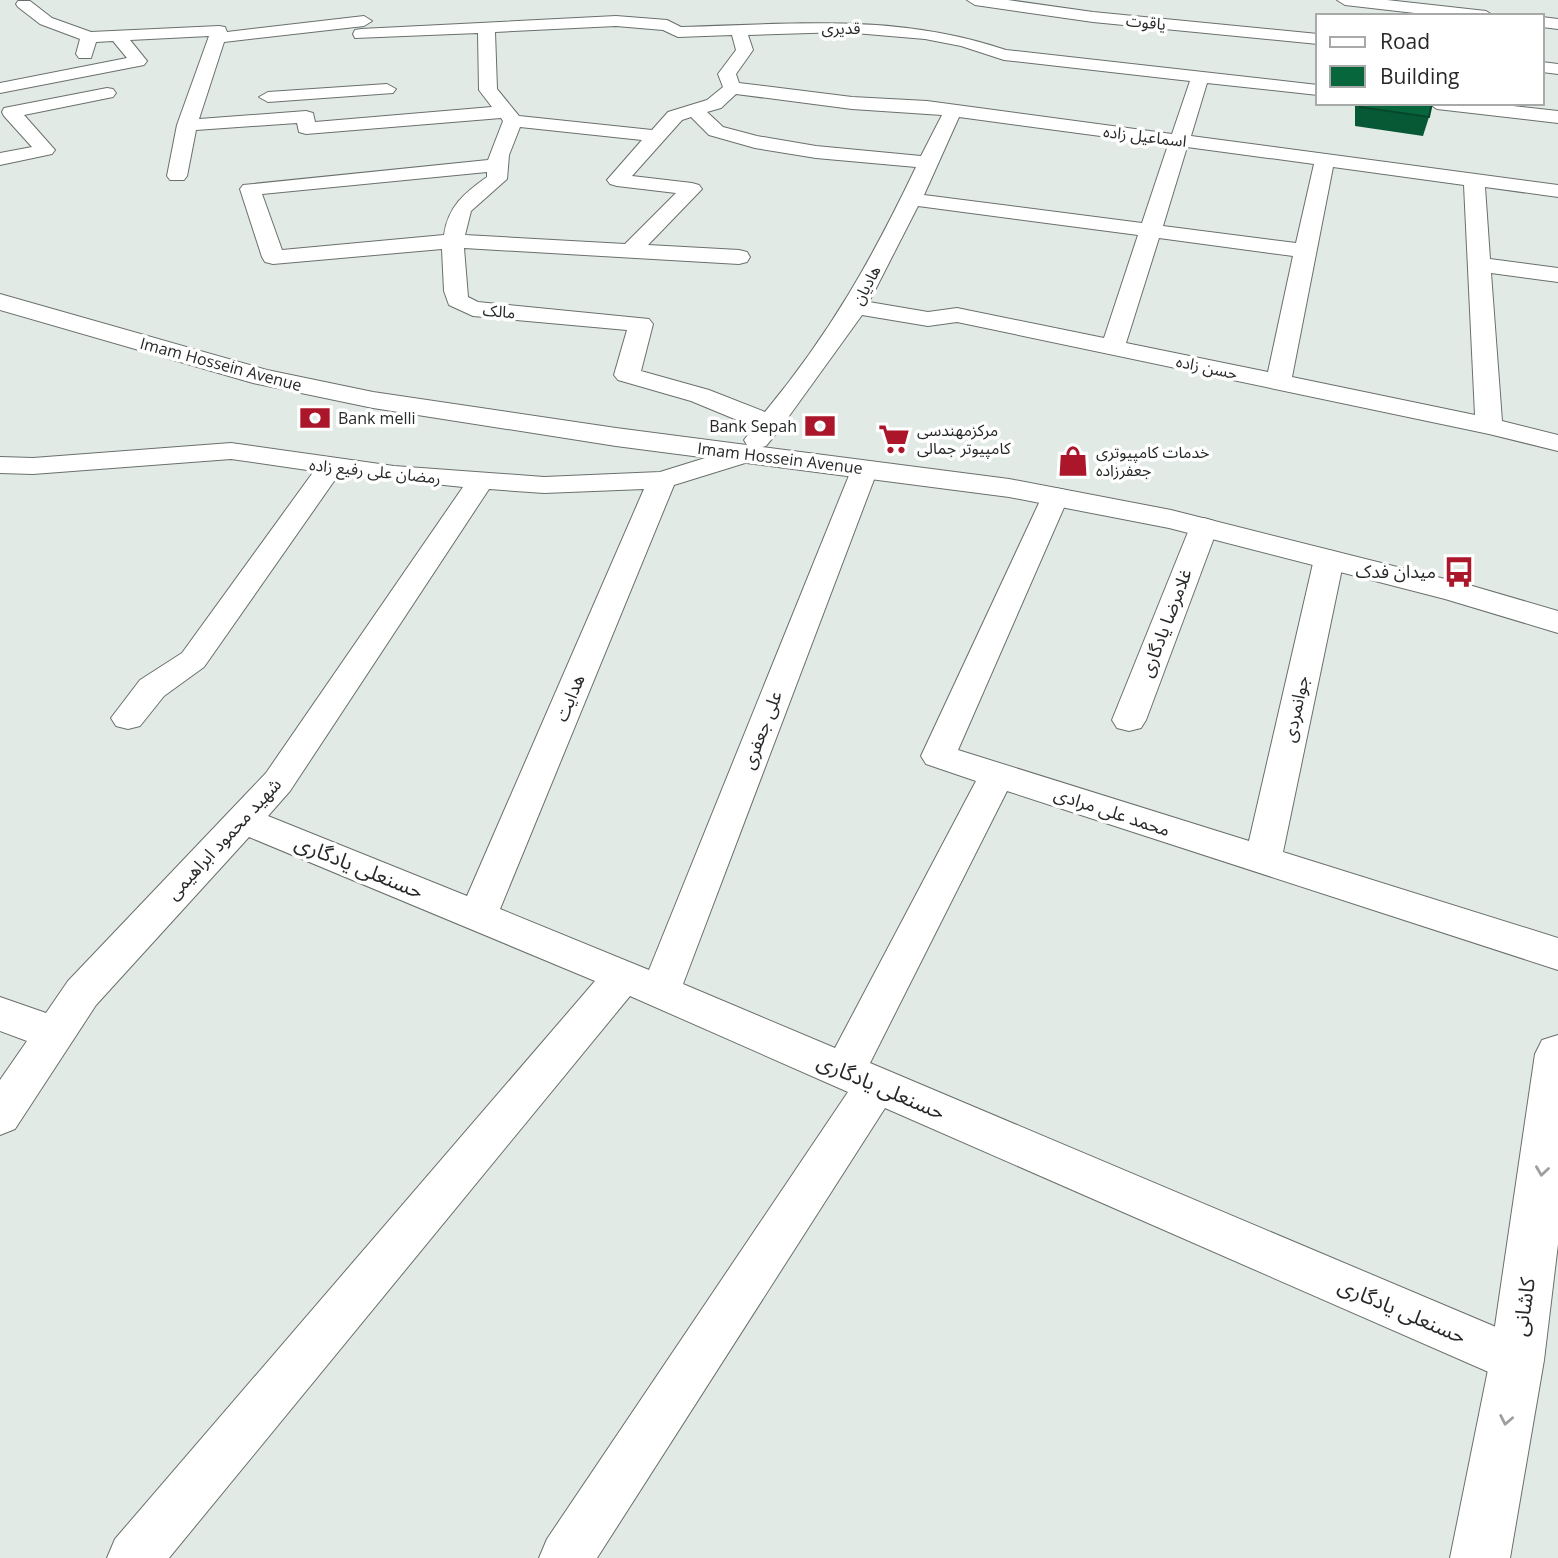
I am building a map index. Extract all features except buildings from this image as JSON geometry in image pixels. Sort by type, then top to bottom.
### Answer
[{"type":"main road","name":"Imam Hossein Avenue","points":[[1,300],[249,373],[314,388],[515,422],[757,440],[949,468],[1131,499],[1244,523],[1520,595],[1558,600]]},
{"type":"main road","name":"Imam Hossein Avenue","points":[[757,440],[864,469],[1055,496],[1204,527],[1558,622]]},
{"type":"main road","name":"کاشانی","points":[[1480,1558],[1517,1360],[1558,1054]]},
{"type":"street","points":[[354,56],[370,0]]},
{"type":"street","name":"یاقوت","points":[[975,0],[1027,3],[1093,17],[1316,39]]},
{"type":"street","points":[[1345,0],[1468,14]]},
{"type":"street","points":[[959,41],[993,2]]},
{"type":"street","points":[[0,88],[138,61],[118,36],[87,46],[24,3]]},
{"type":"street","points":[[447,29],[452,7]]},
{"type":"street","points":[[852,28],[853,9]]},
{"type":"street","name":"قدیری","points":[[118,36],[219,31],[217,38],[363,28],[447,29],[667,17],[678,32],[852,28],[914,32],[959,41],[1004,55],[1316,90]]},
{"type":"street","points":[[486,27],[488,90],[510,117]]},
{"type":"street","points":[[629,252],[692,190],[617,180],[675,116],[714,104],[732,88],[727,74],[745,54],[746,43],[738,31]]},
{"type":"street","points":[[177,176],[193,103],[217,38]]},
{"type":"street","points":[[1113,347],[1200,77]]},
{"type":"street","name":"اسماعیل زاده","points":[[732,88],[852,103],[927,107],[1558,191]]},
{"type":"street","points":[[248,99],[387,89]]},
{"type":"street","points":[[0,159],[45,150],[11,112],[107,93]]},
{"type":"street","points":[[193,103],[220,101]]},
{"type":"street","points":[[1454,105],[1558,117]]},
{"type":"street","points":[[694,110],[716,131],[755,142],[816,152],[926,162]]},
{"type":"street","name":"هادیان","points":[[757,440],[855,307],[953,111]]},
{"type":"street","points":[[187,125],[306,117],[306,128],[510,117],[657,136]]},
{"type":"street","name":"مالک","points":[[510,117],[508,137],[498,153],[497,179],[460,211],[453,278],[457,300],[473,309],[641,324],[627,375],[716,400],[757,440]]},
{"type":"street","points":[[1278,382],[1325,158]]},
{"type":"street","points":[[496,165],[250,188],[273,257],[455,241],[739,257]]},
{"type":"street","points":[[1474,178],[1489,426]]},
{"type":"street","points":[[910,199],[1305,251]]},
{"type":"street","points":[[1478,264],[1558,275]]},
{"type":"street","name":"حسن زاده","points":[[855,307],[928,319],[957,315],[1489,426],[1558,443]]},
{"type":"street","name":"رمضان علی رفیع زاده","points":[[0,465],[33,466],[231,451],[331,466],[544,485],[662,480],[757,440]]},
{"type":"street","points":[[128,718],[152,688],[193,660],[331,466]]},
{"type":"street","name":"علی جعفری","points":[[134,1558],[641,984],[864,469]]},
{"type":"street","name":"هدایت","points":[[478,916],[662,480]]},
{"type":"street","name":"شهید محمود ابراهیمی","points":[[0,1116],[82,993],[278,782],[481,481]]},
{"type":"street","name":"محمد علی مرادی","points":[[1055,496],[938,757],[1558,954]]},
{"type":"street","name":"غلامرضا یادگاری","points":[[1129,720],[1204,527]]},
{"type":"street","name":"جوانمردی","points":[[1263,860],[1329,559]]},
{"type":"street","points":[[566,1558],[861,1078],[997,775]]},
{"type":"street","name":"حسنعلی یادگاری","points":[[243,820],[641,984],[1517,1360]]},
{"type":"street","points":[[0,1014],[55,1033]]},
{"type":"place","name":"Bank melli","points":[[315,418]]},
{"type":"place","name":"Bank Sepah","points":[[820,426]]},
{"type":"place","name":"مرکزمهندسی کامپیوتر جمالی","points":[[894,439]]},
{"type":"place","name":"خدمات کامپیوتری جعفرزاده","points":[[1073,461]]},
{"type":"place","name":"میدان فدک","points":[[1459,572]]}]
